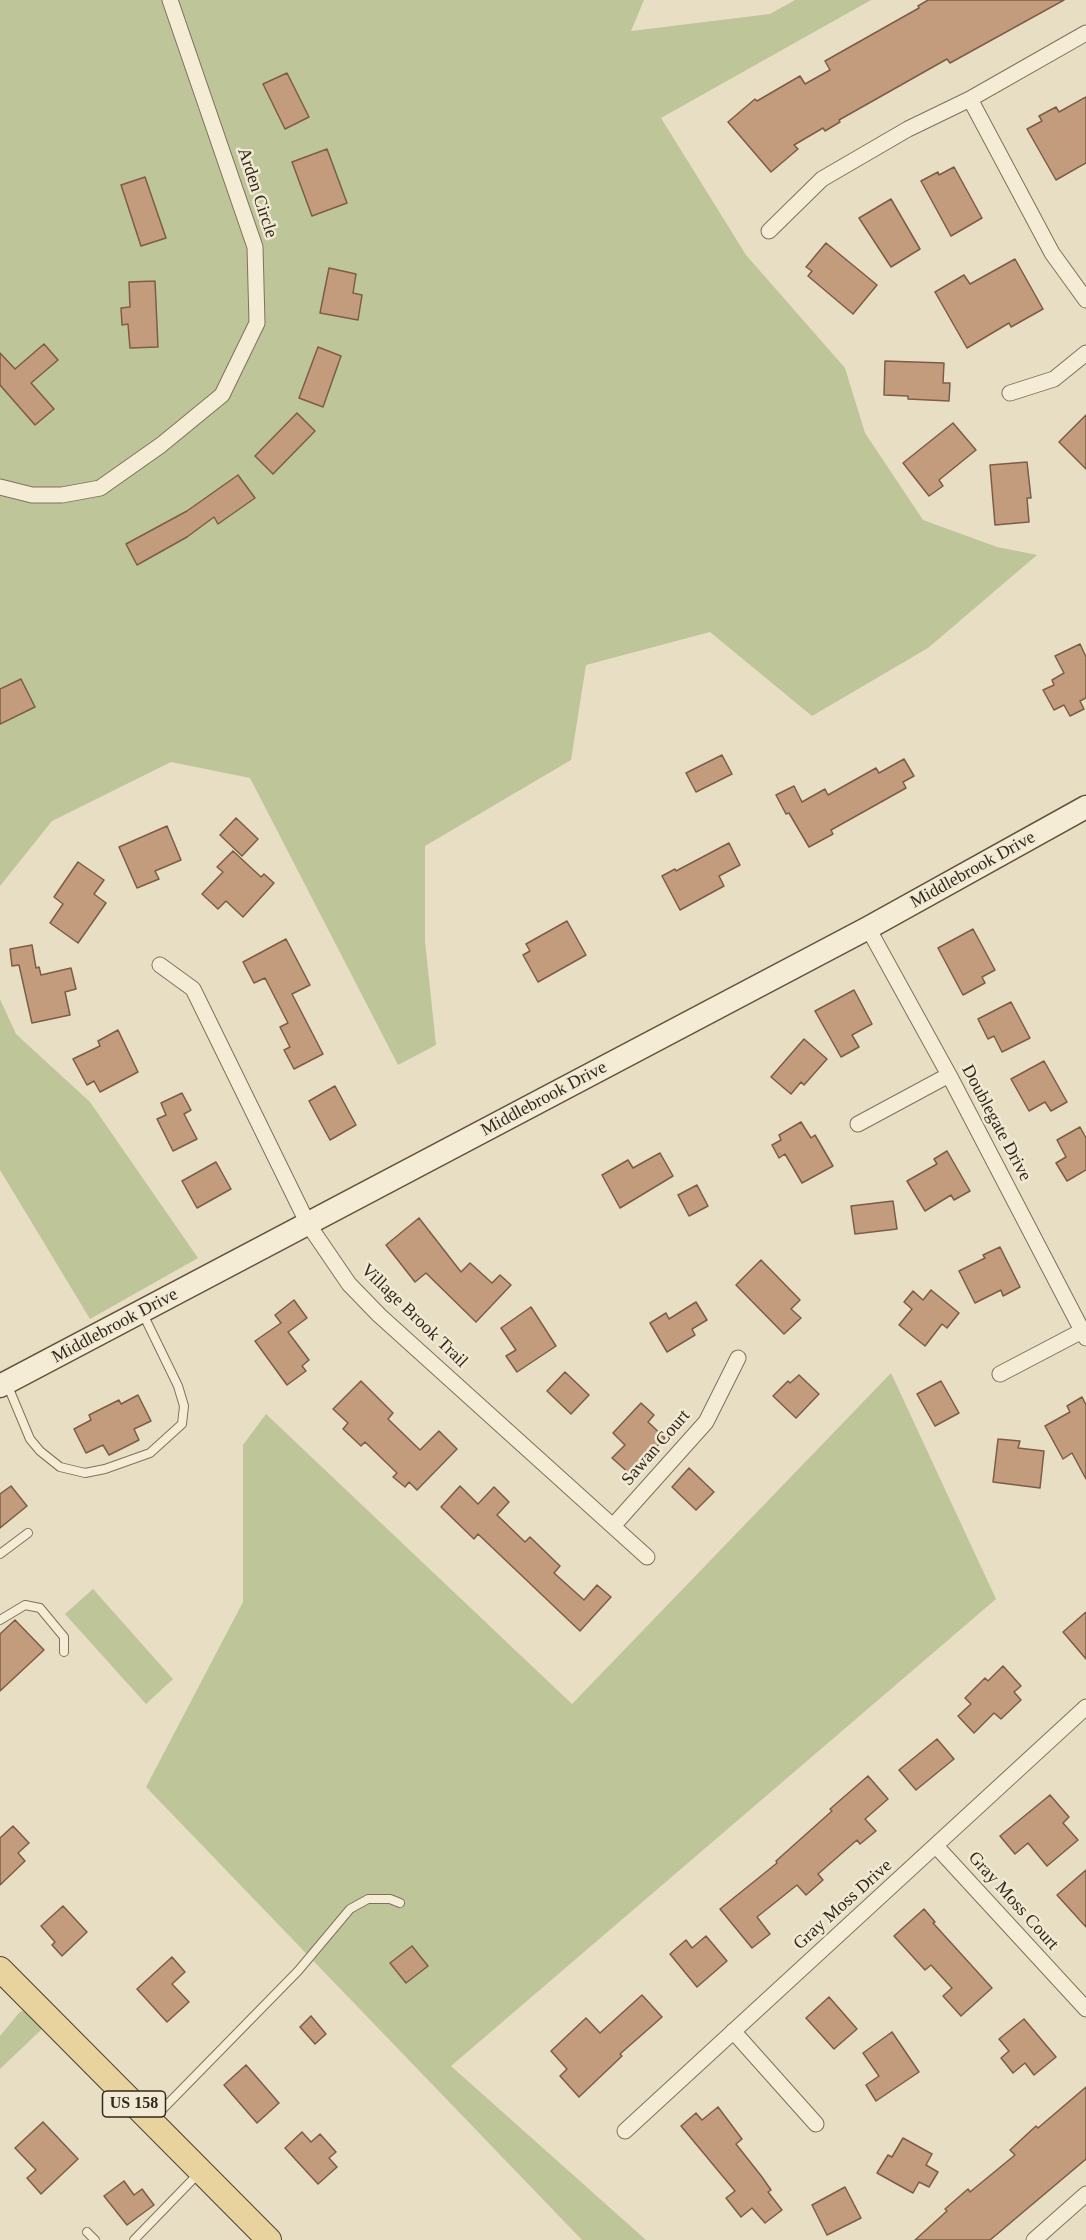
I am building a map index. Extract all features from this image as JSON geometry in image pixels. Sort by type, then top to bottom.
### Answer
[{"type":"main road","name":"US 158","points":[[0,1969],[201,2171],[262,2236]]},
{"type":"street","name":"Arden Circle","points":[[0,487],[32,495],[62,495],[100,488],[161,445],[222,395],[257,323],[255,248],[170,0]]},
{"type":"street","points":[[769,231],[822,179],[908,129],[970,99],[1086,33]]},
{"type":"street","points":[[970,99],[1052,253],[1086,300]]},
{"type":"street","points":[[1010,393],[1054,380],[1086,353]]},
{"type":"street","name":"Middlebrook Drive","points":[[3,1384],[868,928],[1086,807]]},
{"type":"street","name":"Doublegate Drive","points":[[868,928],[949,1075],[1084,1334]]},
{"type":"street","name":"Village Brook Trail","points":[[160,965],[192,989],[308,1224],[349,1284],[380,1315],[647,1557]]},
{"type":"street","points":[[858,1124],[949,1075]]},
{"type":"street","points":[[1000,1374],[1084,1334]]},
{"type":"street","name":"Sawan Court","points":[[613,1526],[706,1422],[738,1358]]},
{"type":"street","name":"Gray Moss Drive","points":[[625,2131],[1086,1707]]},
{"type":"street","name":"Gray Moss Court","points":[[936,1846],[1086,2009]]},
{"type":"street","points":[[733,2031],[816,2124]]},
{"type":"street","points":[[1034,2240],[1086,2194]]},
{"type":"lane","points":[[3,1384],[30,1439],[40,1451],[60,1467],[84,1473],[105,1469],[150,1453],[182,1424],[184,1407],[178,1386],[142,1312]]},
{"type":"lane","points":[[0,1554],[28,1533]]},
{"type":"lane","points":[[0,1620],[25,1605],[40,1608],[64,1637],[64,1652]]},
{"type":"lane","points":[[151,2121],[298,1971],[350,1909],[368,1899],[390,1899],[400,1903]]},
{"type":"lane","points":[[134,2240],[201,2171]]},
{"type":"lane","points":[[87,2232],[95,2240]]},
{"type":"green space","points":[[0,0],[644,0],[631,31],[770,14],[795,0],[871,0],[661,118],[746,255],[845,368],[865,433],[923,520],[997,547],[1037,555],[928,648],[812,716],[710,632],[586,665],[571,760],[425,846],[425,941],[436,1045],[398,1065],[250,778],[171,762],[52,821],[0,886]]},
{"type":"green space","points":[[0,999],[16,1034],[90,1102],[198,1258],[90,1319],[0,1170]]},
{"type":"green space","points":[[891,1373],[996,1599],[451,2066],[646,2240],[582,2240],[146,1787],[243,1602],[243,1445],[266,1414],[572,1704]]},
{"type":"green space","points":[[93,1589],[173,1679],[146,1704],[65,1614]]},
{"type":"green space","points":[[27,2008],[42,2026],[41,2030],[0,2069],[0,2036],[19,2013]]},
{"type":"building","points":[[928,0],[1064,0],[950,63],[947,59],[839,120],[840,122],[825,131],[823,128],[794,145],[798,149],[771,172],[728,122],[755,99],[757,101],[800,76],[805,84],[830,70],[825,61],[919,8],[918,6]]},
{"type":"building","points":[[287,73],[309,117],[285,129],[263,84]]},
{"type":"building","points":[[1086,97],[1086,163],[1056,180],[1027,129],[1042,121],[1039,116],[1056,107],[1059,112]]},
{"type":"building","points":[[327,149],[347,203],[312,216],[292,162]]},
{"type":"building","points":[[954,167],[982,218],[951,236],[921,181]]},
{"type":"building","points":[[145,177],[166,238],[141,246],[121,185]]},
{"type":"building","points":[[891,199],[920,249],[891,267],[859,218]]},
{"type":"building","points":[[826,243],[877,285],[853,314],[808,276],[812,271],[806,267]]},
{"type":"building","points":[[1015,259],[1043,309],[1011,327],[1009,323],[967,348],[935,292],[964,275],[970,284]]},
{"type":"building","points":[[329,268],[356,274],[353,293],[362,295],[358,320],[320,313]]},
{"type":"building","points":[[155,281],[158,347],[130,348],[128,324],[122,325],[121,308],[130,307],[129,282]]},
{"type":"building","points":[[44,344],[58,360],[31,383],[54,409],[35,425],[0,385],[0,353],[15,369]]},
{"type":"building","points":[[318,347],[341,356],[323,407],[299,398]]},
{"type":"building","points":[[885,361],[944,363],[943,383],[950,383],[949,401],[884,395]]},
{"type":"building","points":[[297,413],[315,431],[273,474],[255,456]]},
{"type":"building","points":[[1086,415],[1086,469],[1059,442]]},
{"type":"building","points":[[953,423],[976,450],[939,480],[943,486],[929,496],[903,463]]},
{"type":"building","points":[[1027,462],[1031,498],[1027,498],[1029,522],[995,525],[990,465]]},
{"type":"building","points":[[238,475],[255,498],[218,524],[214,517],[187,537],[137,565],[126,544],[187,511]]},
{"type":"building","points":[[1080,644],[1086,657],[1086,698],[1080,701],[1084,709],[1070,716],[1064,705],[1054,710],[1043,690],[1054,685],[1052,680],[1064,673],[1055,656]]},
{"type":"building","points":[[21,679],[35,707],[0,724],[0,689]]},
{"type":"building","points":[[722,755],[732,774],[696,792],[686,773]]},
{"type":"building","points":[[904,759],[914,776],[903,782],[906,788],[831,830],[833,834],[809,847],[776,795],[794,786],[802,802],[825,789],[828,795],[876,768],[879,773]]},
{"type":"building","points":[[236,818],[258,839],[242,856],[220,835]]},
{"type":"building","points":[[167,826],[181,860],[155,871],[159,879],[137,888],[119,847]]},
{"type":"building","points":[[729,843],[740,865],[719,876],[724,886],[680,910],[662,876]]},
{"type":"building","points":[[233,851],[261,877],[264,874],[274,883],[243,917],[226,901],[218,909],[202,894],[223,872],[217,867]]},
{"type":"building","points":[[78,862],[104,880],[94,894],[106,903],[78,943],[50,923],[63,904],[54,897]]},
{"type":"building","points":[[567,921],[586,955],[538,982],[523,955],[530,951],[526,944]]},
{"type":"building","points":[[973,929],[995,970],[982,977],[985,983],[963,995],[938,948]]},
{"type":"building","points":[[286,939],[310,985],[292,994],[323,1054],[294,1069],[284,1050],[290,1047],[280,1027],[288,1023],[265,978],[254,983],[243,962]]},
{"type":"building","points":[[32,945],[36,968],[39,967],[41,975],[71,968],[76,989],[65,992],[70,1015],[32,1023],[19,965],[12,966],[10,949]]},
{"type":"building","points":[[854,990],[872,1024],[852,1035],[859,1047],[841,1057],[815,1011]]},
{"type":"building","points":[[1011,1002],[1030,1038],[1002,1052],[994,1036],[988,1039],[978,1019]]},
{"type":"building","points":[[118,1030],[138,1072],[100,1092],[94,1081],[87,1085],[73,1059],[100,1046],[98,1041]]},
{"type":"building","points":[[804,1039],[827,1059],[804,1085],[801,1082],[791,1094],[771,1077]]},
{"type":"building","points":[[1044,1061],[1067,1102],[1051,1111],[1045,1102],[1029,1111],[1011,1079]]},
{"type":"building","points":[[335,1086],[356,1125],[330,1140],[309,1101]]},
{"type":"building","points":[[182,1093],[191,1110],[184,1114],[197,1139],[173,1151],[157,1119],[166,1115],[161,1103]]},
{"type":"building","points":[[801,1122],[811,1138],[815,1135],[833,1166],[802,1183],[785,1154],[779,1158],[772,1145],[781,1140],[779,1135]]},
{"type":"building","points":[[1080,1127],[1086,1138],[1086,1170],[1067,1181],[1056,1163],[1066,1157],[1057,1140]]},
{"type":"building","points":[[947,1151],[970,1191],[954,1200],[951,1195],[925,1211],[907,1181],[937,1164],[934,1159]]},
{"type":"building","points":[[660,1153],[673,1176],[620,1208],[602,1175],[628,1160],[633,1168]]},
{"type":"building","points":[[216,1162],[231,1189],[197,1208],[182,1181]]},
{"type":"building","points":[[697,1185],[708,1206],[689,1216],[678,1195]]},
{"type":"building","points":[[893,1201],[897,1229],[855,1234],[851,1206]]},
{"type":"building","points":[[419,1218],[461,1272],[470,1263],[492,1283],[500,1275],[511,1285],[476,1322],[426,1273],[415,1282],[386,1245]]},
{"type":"building","points":[[1000,1247],[1020,1287],[1003,1296],[1001,1290],[975,1303],[959,1271],[985,1258],[983,1255]]},
{"type":"building","points":[[761,1260],[800,1300],[791,1309],[801,1318],[784,1334],[736,1285]]},
{"type":"building","points":[[931,1290],[959,1313],[947,1328],[942,1324],[925,1346],[899,1325],[912,1309],[904,1302],[913,1291],[923,1300]]},
{"type":"building","points":[[294,1300],[307,1318],[288,1332],[309,1360],[302,1366],[306,1371],[287,1385],[255,1341],[281,1323],[275,1315]]},
{"type":"building","points":[[696,1302],[707,1320],[692,1329],[695,1335],[667,1352],[650,1323],[666,1313],[669,1319]]},
{"type":"building","points":[[531,1307],[556,1346],[517,1372],[506,1356],[516,1350],[501,1328]]},
{"type":"building","points":[[565,1372],[589,1395],[571,1414],[547,1391]]},
{"type":"building","points":[[799,1375],[819,1394],[796,1418],[773,1396],[788,1381],[790,1383]]},
{"type":"building","points":[[361,1381],[393,1413],[388,1419],[420,1450],[439,1431],[457,1449],[417,1490],[409,1482],[405,1487],[393,1477],[397,1473],[365,1442],[361,1446],[343,1429],[348,1423],[333,1409]]},
{"type":"building","points":[[941,1381],[959,1413],[935,1426],[917,1394]]},
{"type":"building","points":[[138,1395],[151,1421],[134,1429],[139,1440],[109,1455],[103,1445],[86,1453],[74,1429],[91,1420],[89,1415],[119,1400],[121,1404]]},
{"type":"building","points":[[1082,1397],[1086,1405],[1086,1479],[1072,1453],[1063,1459],[1045,1426],[1070,1412],[1067,1406]]},
{"type":"building","points":[[641,1403],[654,1415],[648,1422],[665,1438],[630,1474],[612,1458],[625,1445],[613,1433]]},
{"type":"building","points":[[998,1439],[1020,1441],[1018,1448],[1044,1451],[1040,1488],[993,1482]]},
{"type":"building","points":[[689,1468],[714,1492],[696,1510],[672,1487]]},
{"type":"building","points":[[11,1486],[27,1506],[0,1528],[0,1494]]},
{"type":"building","points":[[460,1486],[478,1504],[494,1487],[509,1502],[497,1515],[525,1542],[530,1537],[560,1566],[554,1573],[584,1600],[597,1585],[611,1597],[580,1631],[478,1534],[474,1539],[441,1507]]},
{"type":"building","points":[[1086,1612],[1086,1659],[1063,1632]]},
{"type":"building","points":[[15,1620],[44,1650],[0,1691],[0,1634]]},
{"type":"building","points":[[1003,1666],[1021,1686],[1014,1692],[1021,1700],[1001,1719],[994,1713],[974,1733],[958,1716],[971,1704],[965,1698],[985,1678],[988,1681]]},
{"type":"building","points":[[937,1739],[954,1759],[916,1790],[899,1770]]},
{"type":"building","points":[[868,1776],[888,1799],[865,1819],[876,1831],[860,1844],[857,1840],[818,1874],[823,1880],[806,1895],[797,1885],[757,1917],[770,1934],[752,1948],[720,1909],[777,1863],[776,1861],[832,1811],[830,1809]]},
{"type":"building","points":[[1050,1795],[1069,1817],[1063,1823],[1078,1840],[1047,1866],[1028,1843],[1015,1854],[1000,1836]]},
{"type":"building","points":[[13,1826],[29,1843],[18,1853],[25,1861],[0,1885],[0,1838]]},
{"type":"building","points":[[1086,1870],[1086,1927],[1057,1895]]},
{"type":"building","points":[[63,1906],[87,1932],[62,1956],[52,1945],[55,1942],[41,1926]]},
{"type":"building","points":[[924,1909],[935,1922],[933,1923],[992,1988],[961,2016],[943,1996],[952,1988],[931,1965],[925,1970],[894,1936]]},
{"type":"building","points":[[706,1936],[727,1961],[697,1987],[670,1954],[686,1940],[692,1948]]},
{"type":"building","points":[[412,1946],[428,1966],[406,1983],[390,1963]]},
{"type":"building","points":[[172,1957],[185,1972],[172,1984],[189,2002],[167,2022],[137,1989]]},
{"type":"building","points":[[642,1995],[662,2017],[620,2054],[622,2056],[579,2097],[560,2076],[567,2069],[551,2051],[586,2018],[600,2033]]},
{"type":"building","points":[[829,1997],[857,2029],[834,2049],[806,2018]]},
{"type":"building","points":[[311,2016],[326,2034],[315,2044],[300,2027]]},
{"type":"building","points":[[1024,2019],[1056,2057],[1034,2075],[1025,2063],[1013,2073],[1001,2058],[1009,2051],[999,2039]]},
{"type":"building","points":[[892,2032],[919,2072],[876,2101],[866,2085],[879,2076],[863,2053]]},
{"type":"building","points":[[246,2065],[279,2103],[257,2123],[224,2085]]},
{"type":"building","points":[[1086,2087],[1086,2159],[990,2240],[915,2240],[968,2189],[970,2192],[1015,2155],[1010,2150],[1036,2126],[1038,2128]]},
{"type":"building","points":[[718,2107],[742,2139],[736,2144],[762,2177],[771,2190],[768,2192],[782,2210],[765,2223],[752,2208],[741,2217],[726,2198],[735,2191],[681,2126],[696,2113],[702,2120]]},
{"type":"building","points":[[43,2122],[78,2159],[41,2194],[27,2178],[36,2170],[15,2148]]},
{"type":"building","points":[[302,2132],[311,2142],[320,2134],[336,2152],[329,2158],[337,2167],[318,2184],[285,2148]]},
{"type":"building","points":[[903,2138],[932,2154],[926,2165],[938,2172],[929,2187],[919,2182],[913,2193],[877,2173],[888,2155],[892,2157]]},
{"type":"building","points":[[124,2181],[134,2195],[142,2189],[154,2205],[127,2225],[104,2196]]},
{"type":"building","points":[[845,2187],[861,2218],[827,2235],[812,2205]]}]
